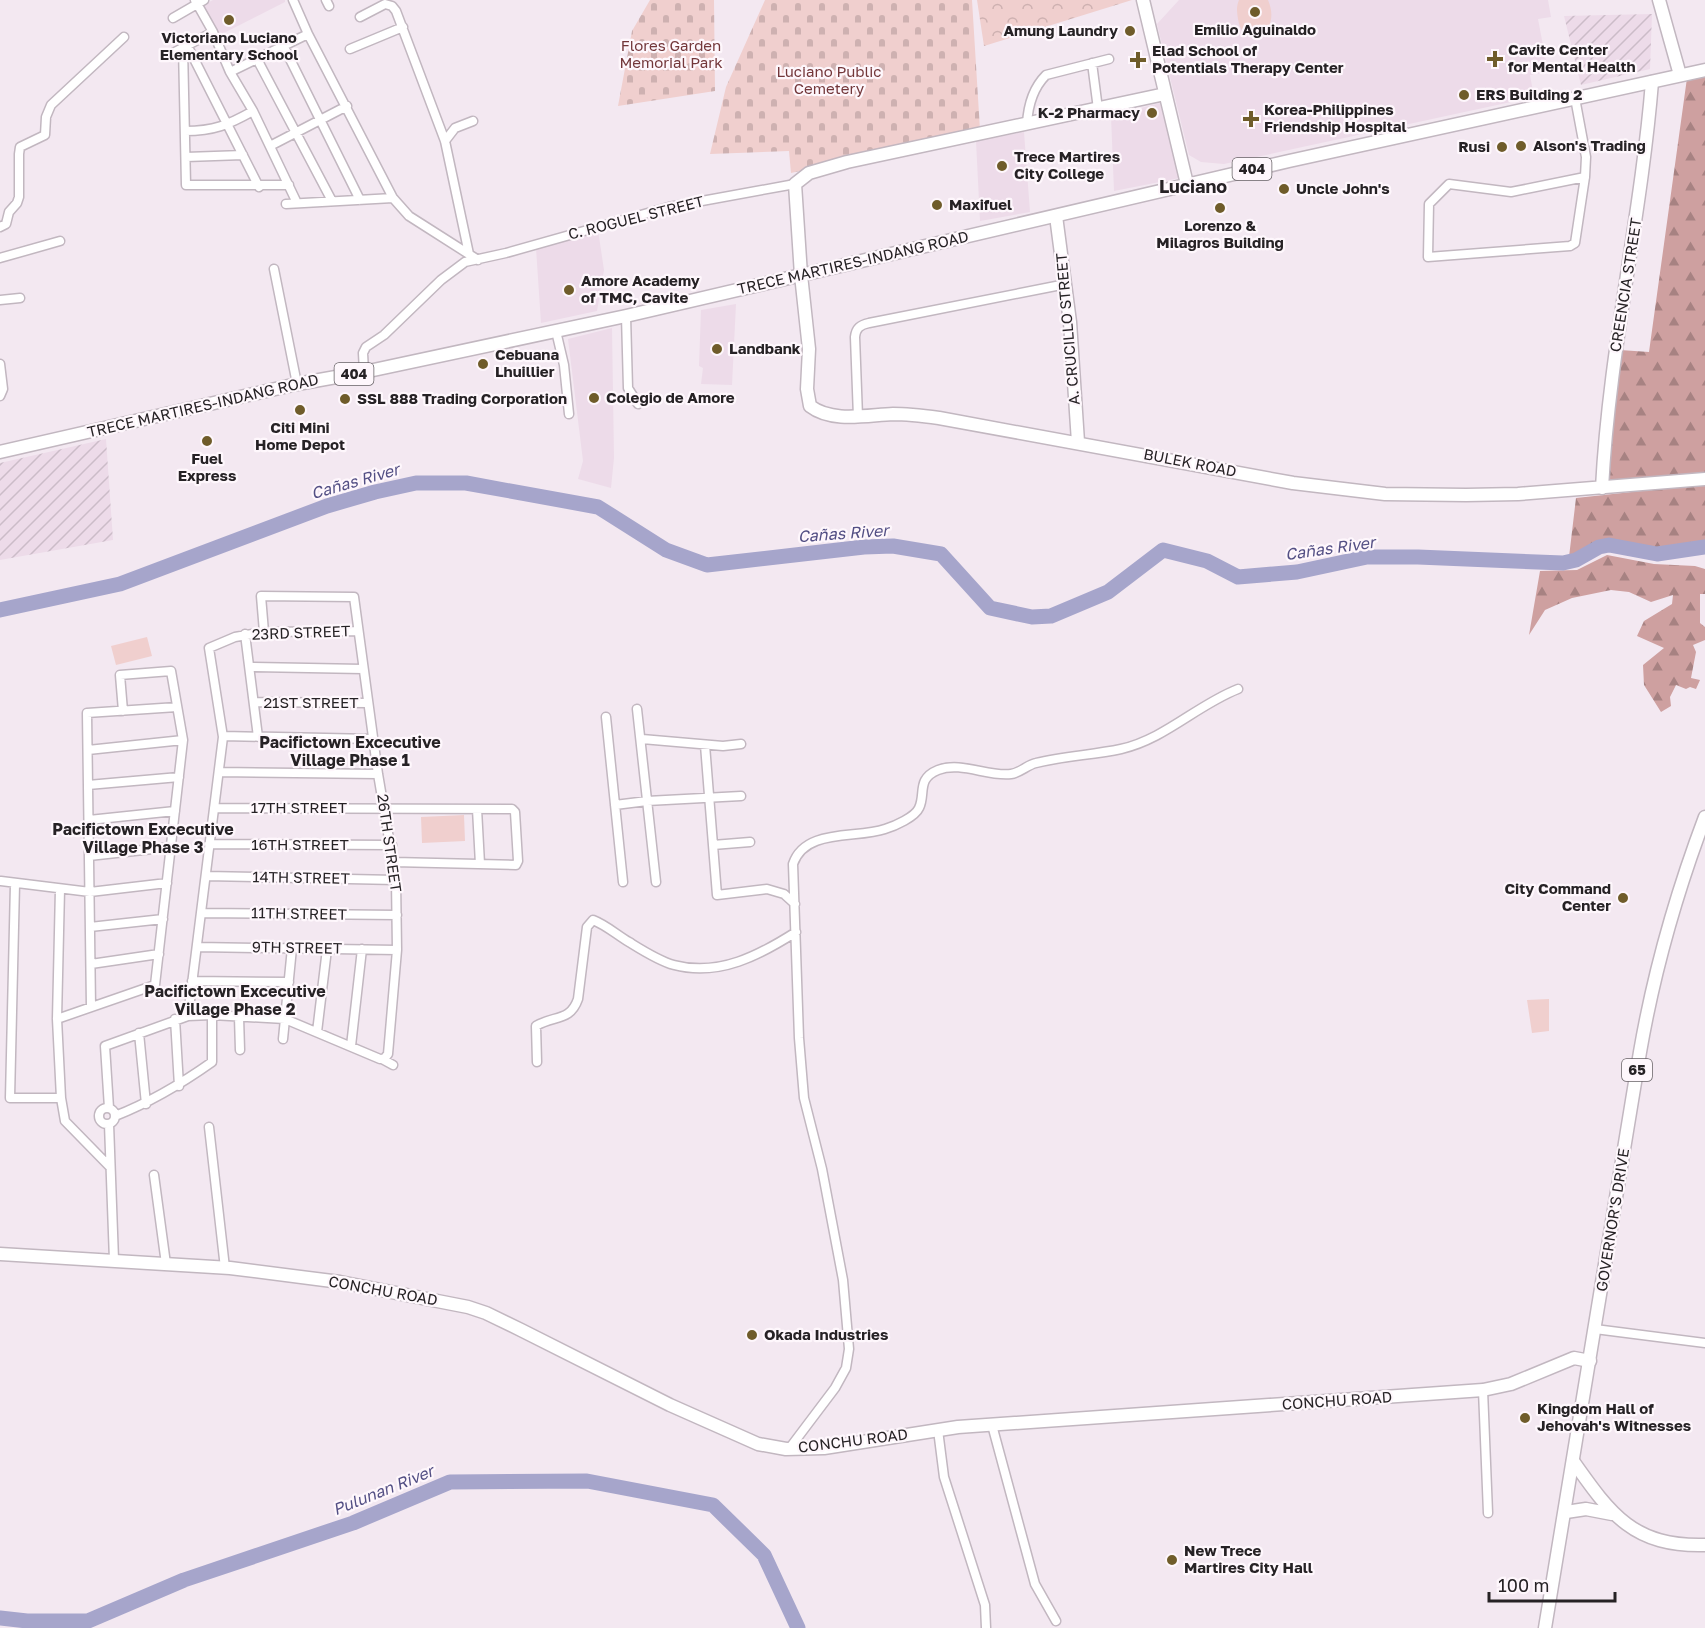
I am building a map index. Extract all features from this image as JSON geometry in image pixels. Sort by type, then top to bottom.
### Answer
[{"type":"main road","points":[[1143,0],[1187,184]]},
{"type":"main road","points":[[1659,0],[1680,75]]},
{"type":"main road","name":"TRECE MARTIRES-INDANG ROAD","points":[[0,452],[297,384],[364,372],[626,316],[1187,184],[1705,70]]},
{"type":"main road","name":"CREENCIA STREET","points":[[1602,488],[1616,342],[1646,150],[1652,82]]},
{"type":"main road","points":[[801,275],[795,184],[808,173],[847,162],[1165,94]]},
{"type":"main road","name":"A. CRUCILLO STREET","points":[[1056,216],[1066,284],[1078,442]]},
{"type":"main road","name":"BULEK ROAD","points":[[801,275],[809,356],[809,402],[810,406],[818,411],[858,417],[916,415],[1078,442],[1293,483],[1385,494],[1487,495],[1705,479]]},
{"type":"main road","name":"GOVERNOR'S DRIVE","points":[[1546,1625],[1653,981],[1673,909],[1705,817]]},
{"type":"main road","name":"CONCHU ROAD","points":[[0,1254],[225,1268],[340,1282],[468,1307],[512,1326],[670,1405],[758,1444],[789,1449],[824,1448],[992,1425],[1483,1390],[1511,1384],[1574,1358],[1590,1361]]},
{"type":"main road","points":[[1573,1461],[1612,1514],[1628,1526],[1653,1539],[1677,1545],[1705,1545]]},
{"type":"main road","points":[[1566,1512],[1586,1509],[1612,1514]]},
{"type":"street","points":[[293,0],[393,198],[409,216],[479,260]]},
{"type":"street","points":[[172,18],[199,1],[230,72],[253,111],[297,203]]},
{"type":"street","points":[[360,17],[385,4],[389,4],[396,11],[446,141],[469,254]]},
{"type":"street","points":[[350,49],[402,27]]},
{"type":"street","points":[[169,55],[213,32]]},
{"type":"street","points":[[230,72],[308,33]]},
{"type":"street","points":[[0,227],[8,221],[4,211],[17,203],[19,197],[21,147],[45,135],[46,117],[51,105],[124,38]]},
{"type":"street","points":[[283,45],[360,200]]},
{"type":"street","points":[[185,46],[259,187]]},
{"type":"street","points":[[185,46],[186,185],[259,187],[289,185]]},
{"type":"street","points":[[257,59],[332,201]]},
{"type":"street","points":[[1027,124],[1031,99],[1046,75],[1109,59]]},
{"type":"street","points":[[1092,63],[1098,109]]},
{"type":"street","points":[[1575,98],[1586,151],[1585,177],[1577,240],[1574,244],[1430,259],[1427,255],[1428,206],[1431,200],[1450,183],[1511,192],[1585,177]]},
{"type":"street","points":[[270,146],[347,106]]},
{"type":"street","points":[[185,131],[213,130],[253,111]]},
{"type":"street","points":[[446,141],[455,128],[473,121]]},
{"type":"street","points":[[186,157],[243,155]]},
{"type":"street","name":"C. ROGUEL STREET","points":[[364,372],[363,353],[366,347],[387,332],[465,262],[669,207],[795,184]]},
{"type":"street","points":[[286,204],[393,198]]},
{"type":"street","points":[[0,258],[60,241]]},
{"type":"street","points":[[274,269],[297,384]]},
{"type":"street","points":[[858,417],[855,337],[859,326],[869,322],[1066,284]]},
{"type":"street","points":[[0,300],[20,298]]},
{"type":"street","points":[[626,316],[628,388],[638,404]]},
{"type":"street","points":[[556,331],[564,365],[569,414]]},
{"type":"street","points":[[0,364],[3,384],[0,396]]},
{"type":"street","name":"26TH STREET","points":[[264,632],[261,596],[354,597],[378,774],[392,845],[396,880],[397,950],[385,1057]]},
{"type":"street","name":"23RD STREET","points":[[222,736],[209,648],[245,634],[358,631]]},
{"type":"street","points":[[245,634],[258,737]]},
{"type":"street","points":[[250,667],[363,669]]},
{"type":"street","points":[[57,1018],[155,985],[183,740],[171,671],[120,675],[123,711]]},
{"type":"street","points":[[789,1449],[835,1388],[846,1368],[849,1349],[843,1280],[822,1169],[804,1098],[799,1038],[793,864],[795,858],[817,839],[884,829],[915,814],[919,808],[923,785],[933,772],[956,768],[1011,774],[1033,763],[1123,748],[1165,731],[1204,705],[1238,689]]},
{"type":"street","name":"21ST STREET","points":[[254,702],[368,703]]},
{"type":"street","points":[[91,1007],[87,713],[177,707]]},
{"type":"street","points":[[638,709],[656,882]]},
{"type":"street","points":[[606,717],[623,882]]},
{"type":"street","points":[[188,1016],[222,736],[373,739]]},
{"type":"street","points":[[642,739],[723,746],[741,744]]},
{"type":"street","points":[[88,750],[183,740]]},
{"type":"street","points":[[705,745],[717,895],[768,889],[784,894],[795,904]]},
{"type":"street","points":[[219,772],[378,774]]},
{"type":"street","points":[[88,785],[179,777]]},
{"type":"street","points":[[615,805],[741,796]]},
{"type":"street","name":"17TH STREET","points":[[214,808],[512,808],[515,812],[518,861],[515,866],[480,864]]},
{"type":"street","points":[[394,862],[480,864],[477,809]]},
{"type":"street","points":[[89,820],[175,811]]},
{"type":"street","points":[[713,845],[750,842]]},
{"type":"street","name":"16TH STREET","points":[[209,844],[392,845]]},
{"type":"street","points":[[89,856],[171,847]]},
{"type":"street","name":"14TH STREET","points":[[206,876],[396,880]]},
{"type":"street","points":[[0,882],[90,892],[167,883]]},
{"type":"street","points":[[15,884],[10,1098],[61,1098]]},
{"type":"street","points":[[60,889],[57,1018],[61,1098],[65,1121],[110,1167]]},
{"type":"street","name":"11TH STREET","points":[[201,913],[397,915]]},
{"type":"street","points":[[90,927],[163,920]]},
{"type":"street","points":[[537,1062],[536,1026],[567,1015],[575,1009],[587,927],[593,920],[668,963],[690,968],[746,960],[796,932]]},
{"type":"street","name":"9TH STREET","points":[[197,947],[397,950]]},
{"type":"street","points":[[283,1039],[292,948]]},
{"type":"street","points":[[317,1032],[327,949]]},
{"type":"street","points":[[351,1046],[362,949]]},
{"type":"street","points":[[91,964],[159,954]]},
{"type":"street","points":[[192,981],[288,982]]},
{"type":"street","points":[[115,1116],[146,1104],[179,1086],[213,1062],[212,1015]]},
{"type":"street","points":[[109,1108],[102,1110],[99,1116],[102,1122],[109,1124],[114,1121],[115,1116],[113,1110],[109,1108],[105,1046],[188,1016],[285,1019],[385,1057],[393,1065]]},
{"type":"street","points":[[239,1017],[240,1050]]},
{"type":"street","points":[[175,1019],[179,1086]]},
{"type":"street","points":[[140,1032],[146,1104]]},
{"type":"street","points":[[109,1124],[114,1260]]},
{"type":"street","points":[[209,1127],[225,1268]]},
{"type":"street","points":[[154,1175],[166,1264]]},
{"type":"street","points":[[1595,1329],[1705,1343]]},
{"type":"street","points":[[1483,1390],[1488,1513]]},
{"type":"street","points":[[992,1425],[1035,1584],[1056,1621]]},
{"type":"street","points":[[938,1431],[944,1477],[985,1605],[986,1628]]},
{"type":"shaded area","name":"Victoriano Luciano Elementary School","points":[[213,0],[285,0],[285,2],[218,36],[203,5]]},
{"type":"shaded area","points":[[1179,0],[1548,0],[1551,17],[1538,19],[1548,72],[1530,75],[1534,97],[1224,164],[1201,162],[1189,155],[1157,24]]},
{"type":"shaded area","points":[[1652,14],[1650,69],[1581,85],[1564,16]]},
{"type":"shaded area","points":[[1160,103],[1180,178],[1114,191],[1111,116]]},
{"type":"shaded area","name":"Trece Martires City College","points":[[1024,132],[1030,212],[980,221],[976,141]]},
{"type":"shaded area","name":"Amore Academy of TMC, Cavite","points":[[598,230],[604,270],[597,311],[541,323],[536,248]]},
{"type":"shaded area","name":"Landbank","points":[[736,304],[732,385],[701,384],[703,368],[699,366],[701,310]]},
{"type":"shaded area","name":"Colegio de Amore","points":[[612,328],[614,458],[611,488],[578,479],[583,461],[568,339]]},
{"type":"shaded area","points":[[106,439],[113,540],[0,560],[0,463]]},
{"type":"green space","name":"Flores Garden Memorial Park","points":[[650,0],[714,0],[715,91],[618,106],[632,31]]},
{"type":"green space","name":"Luciano Public Cemetery","points":[[765,0],[972,0],[980,130],[791,173],[789,151],[710,154],[726,87]]},
{"type":"green space","points":[[977,0],[1132,0],[984,46]]},
{"type":"green space","points":[[1239,0],[1268,0],[1271,12],[1270,22],[1260,35],[1247,35],[1241,29],[1237,12]]},
{"type":"green space","points":[[1705,75],[1705,472],[1608,482],[1610,431],[1620,350],[1649,352],[1687,78]]},
{"type":"green space","points":[[1705,484],[1705,543],[1657,550],[1615,541],[1599,542],[1569,557],[1576,498]]},
{"type":"green space","points":[[1607,555],[1654,564],[1695,566],[1705,569],[1705,594],[1700,594],[1700,623],[1705,627],[1705,640],[1693,645],[1696,652],[1691,678],[1700,680],[1696,689],[1690,687],[1686,689],[1676,685],[1670,697],[1671,706],[1661,712],[1644,685],[1643,665],[1664,648],[1637,636],[1644,621],[1672,604],[1673,595],[1651,602],[1629,592],[1611,590],[1572,598],[1545,610],[1529,635],[1540,571],[1577,570]]},
{"type":"green space","points":[[147,637],[152,656],[116,665],[111,646]]},
{"type":"green space","points":[[464,815],[465,841],[422,843],[421,817]]},
{"type":"green space","points":[[1549,999],[1549,1031],[1532,1033],[1527,1000]]},
{"type":"waterway","name":"Cañas River","points":[[0,610],[120,584],[327,506],[416,483],[466,483],[598,507],[666,550],[707,565],[864,547],[893,546],[941,554],[990,608],[1032,617],[1051,616],[1108,592],[1163,550],[1207,561],[1238,577],[1297,572],[1367,557],[1563,563],[1576,560],[1599,547],[1609,545],[1657,554],[1705,547]]},
{"type":"waterway","name":"Pulunan River","points":[[0,1618],[27,1621],[88,1621],[184,1580],[353,1523],[450,1482],[587,1481],[713,1505],[764,1555],[798,1628]]},
{"type":"place","name":"Emilio Aguinaldo","points":[[1255,12]]},
{"type":"place","name":"Victoriano Luciano Elementary School","points":[[229,20]]},
{"type":"place","name":"Amung Laundry","points":[[1130,31]]},
{"type":"place","name":"Cavite Center for Mental Health","points":[[1495,59]]},
{"type":"place","name":"Elad School of Potentials Therapy Center","points":[[1138,60]]},
{"type":"place","name":"ERS Building 2","points":[[1464,95]]},
{"type":"place","name":"K-2 Pharmacy","points":[[1152,113]]},
{"type":"place","name":"Korea-Philippines Friendship Hospital","points":[[1251,119]]},
{"type":"place","name":"Alson's Trading","points":[[1521,146]]},
{"type":"place","name":"Rusi","points":[[1502,147]]},
{"type":"place","name":"Trece Martires City College","points":[[1002,166]]},
{"type":"place","name":"Uncle John's","points":[[1284,189]]},
{"type":"place","name":"Maxifuel","points":[[937,205]]},
{"type":"place","name":"Lorenzo & Milagros Building","points":[[1220,208]]},
{"type":"place","name":"Amore Academy of TMC, Cavite","points":[[569,290]]},
{"type":"place","name":"Landbank","points":[[717,349]]},
{"type":"place","name":"Cebuana Lhuillier","points":[[483,364]]},
{"type":"place","name":"Colegio de Amore","points":[[594,398]]},
{"type":"place","name":"SSL 888 Trading Corporation","points":[[345,399]]},
{"type":"place","name":"Citi Mini Home Depot","points":[[300,410]]},
{"type":"place","name":"Fuel Express","points":[[207,441]]},
{"type":"place","name":"City Command Center","points":[[1623,898]]},
{"type":"place","name":"Okada Industries","points":[[752,1335]]},
{"type":"place","name":"Kingdom Hall of Jehovah's Witnesses","points":[[1525,1418]]},
{"type":"place","name":"New Trece Martires City Hall","points":[[1172,1560]]},
{"type":"district","name":"Luciano","points":[[1193,187]]},
{"type":"district","name":"Pacifictown Excecutive Village Phase 1","points":[[350,751]]},
{"type":"district","name":"Pacifictown Excecutive Village Phase 3","points":[[143,838]]},
{"type":"district","name":"Pacifictown Excecutive Village Phase 2","points":[[235,1000]]}]
